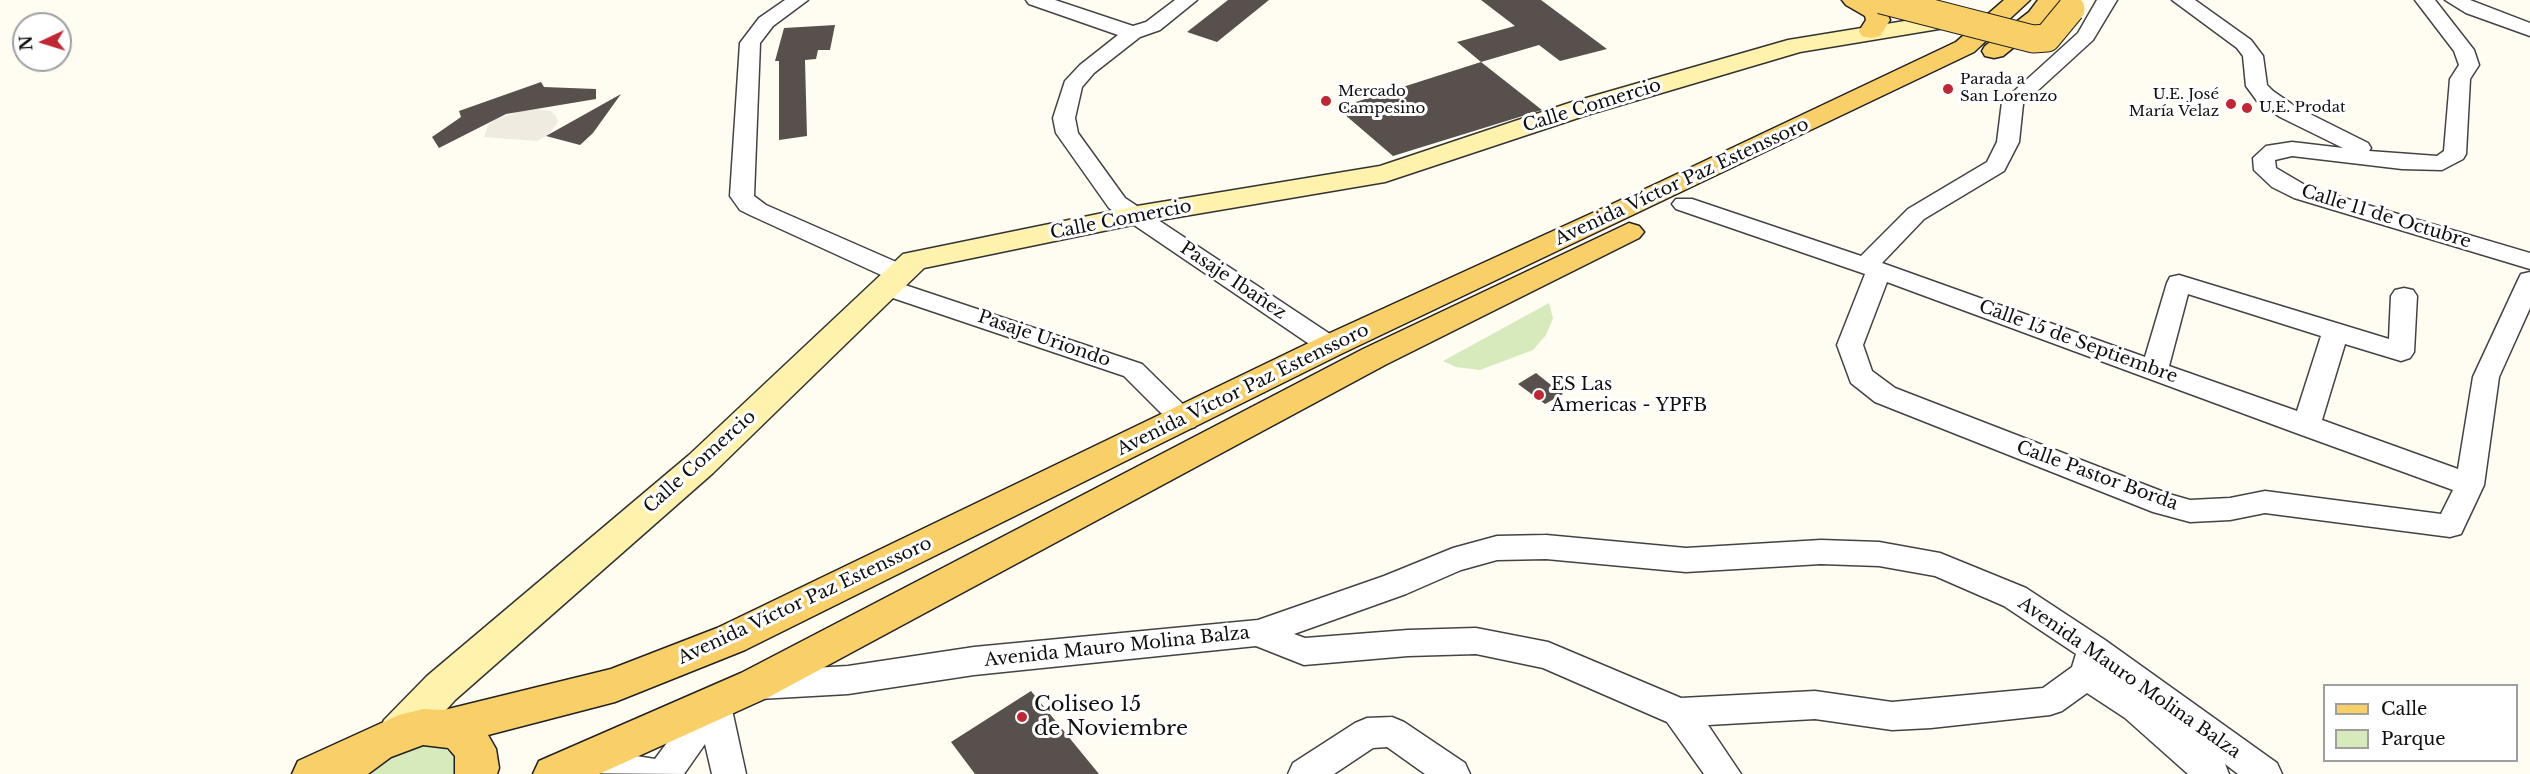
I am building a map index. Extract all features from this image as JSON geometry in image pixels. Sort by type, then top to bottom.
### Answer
[{"type":"main road","points":[[1854,0],[1876,12],[1878,20],[1871,31]]},
{"type":"main road","points":[[1881,0],[2033,39],[2047,38],[2066,3]]},
{"type":"main road","points":[[1922,0],[2000,10]]},
{"type":"main road","name":"Avenida Víctor Paz Estenssoro","points":[[568,768],[755,685],[1374,357],[1684,204],[1968,68],[2037,17],[2066,3]]},
{"type":"main road","name":"Avenida Víctor Paz Estenssoro","points":[[387,739],[423,728],[444,728],[615,685],[731,639],[1185,420],[1330,346],[1668,189],[1965,47],[2000,10]]},
{"type":"main road","points":[[444,728],[463,735],[475,749],[478,768],[476,774]]},
{"type":"main road","points":[[313,774],[387,739]]},
{"type":"main road","points":[[341,774],[354,760],[387,739]]},
{"type":"street","name":"Pasaje Uriondo","points":[[798,0],[766,21],[750,43],[742,196],[748,205],[894,280],[1133,370],[1185,420]]},
{"type":"street","points":[[1036,0],[1143,29]]},
{"type":"street","points":[[1074,0],[1143,29]]},
{"type":"street","name":"Pasaje Ibañez","points":[[1187,0],[1087,69],[1072,85],[1064,118],[1067,133],[1117,203],[1330,346]]},
{"type":"street","points":[[1873,267],[1916,214],[1996,166],[2008,142],[2013,102],[2086,36],[2107,0]]},
{"type":"street","points":[[2182,0],[2244,44],[2253,56],[2257,86],[2265,96],[2288,112],[2362,149],[2365,157]]},
{"type":"street","name":"Calle 11 de Octubre","points":[[2426,0],[2464,50],[2469,65],[2460,79],[2455,154],[2442,162],[2402,162],[2292,149],[2274,151],[2264,158],[2265,170],[2280,182],[2302,193],[2530,261]]},
{"type":"street","points":[[2455,0],[2530,30]]},
{"type":"street","name":"Calle Comercio","points":[[387,739],[441,688],[701,464],[914,261],[1137,215],[1385,174],[1588,106],[1797,45],[2000,10]]},
{"type":"street","name":"Calle 15 de Septiembre","points":[[1684,204],[1873,267],[2470,485]]},
{"type":"street","name":"Calle Pastor Borda","points":[[1873,267],[1850,345],[1860,376],[1885,395],[2163,504],[2190,511],[2230,509],[2265,502],[2450,525],[2470,485]]},
{"type":"street","points":[[2155,370],[2179,283],[2401,352],[2404,296]]},
{"type":"street","points":[[2470,485],[2486,377],[2528,290]]},
{"type":"street","points":[[2306,426],[2335,333]]},
{"type":"street","name":"Avenida Mauro Molina Balza","points":[[755,685],[848,680],[974,661],[1258,633],[1395,585],[1453,560],[1497,548],[1546,547],[1686,560],[1821,552],[1879,554],[1940,565],[2015,597],[2090,662],[2265,774]]},
{"type":"street","points":[[1258,633],[1304,652],[1408,643],[1486,643],[1548,655],[1679,712],[1815,705],[1892,716],[2050,701],[2090,662],[2137,708],[2212,774]]},
{"type":"street","points":[[664,774],[714,705]]},
{"type":"street","points":[[714,705],[729,774]]},
{"type":"street","points":[[1679,712],[1724,774]]},
{"type":"street","points":[[1305,774],[1366,733],[1392,732],[1454,774]]},
{"type":"street","points":[[568,768],[656,774]]},
{"type":"green space","points":[[1549,303],[1553,318],[1546,335],[1533,350],[1480,370],[1456,367],[1443,361]]},
{"type":"green space","points":[[428,744],[442,747],[452,754],[457,765],[457,774],[364,774],[379,761],[412,745]]},
{"type":"shaded area","points":[[531,108],[551,111],[556,116],[558,122],[548,135],[537,141],[484,137],[488,125],[496,119]]},
{"type":"building","points":[[1228,0],[1269,0],[1217,42],[1187,32]]},
{"type":"building","points":[[1481,0],[1541,0],[1607,49],[1560,61],[1539,45],[1481,62],[1457,42],[1515,26]]},
{"type":"building","points":[[835,25],[830,50],[818,50],[816,59],[805,60],[807,136],[779,140],[779,61],[775,61],[784,28]]},
{"type":"building","points":[[1481,62],[1542,110],[1393,156],[1337,108]]},
{"type":"building","points":[[541,82],[544,87],[596,89],[596,99],[506,114],[439,148],[432,137],[461,117],[459,111]]},
{"type":"building","points":[[621,94],[593,133],[580,145],[546,136]]},
{"type":"building","points":[[1536,373],[1563,394],[1545,404],[1518,384]]},
{"type":"building","name":"Coliseo 15 de Noviembre","points":[[1031,691],[1099,774],[975,774],[951,742]]},
{"type":"place","name":"Parada a San Lorenzo","points":[[1948,89]]},
{"type":"place","name":"Mercado Campesino","points":[[1326,101]]},
{"type":"place","name":"U.E. José María Velaz","points":[[2231,104]]},
{"type":"place","name":"U.E. Prodat","points":[[2247,108]]},
{"type":"place","name":"ES Las Americas - YPFB","points":[[1539,395]]},
{"type":"place","name":"Coliseo 15 de Noviembre","points":[[1022,717]]}]
